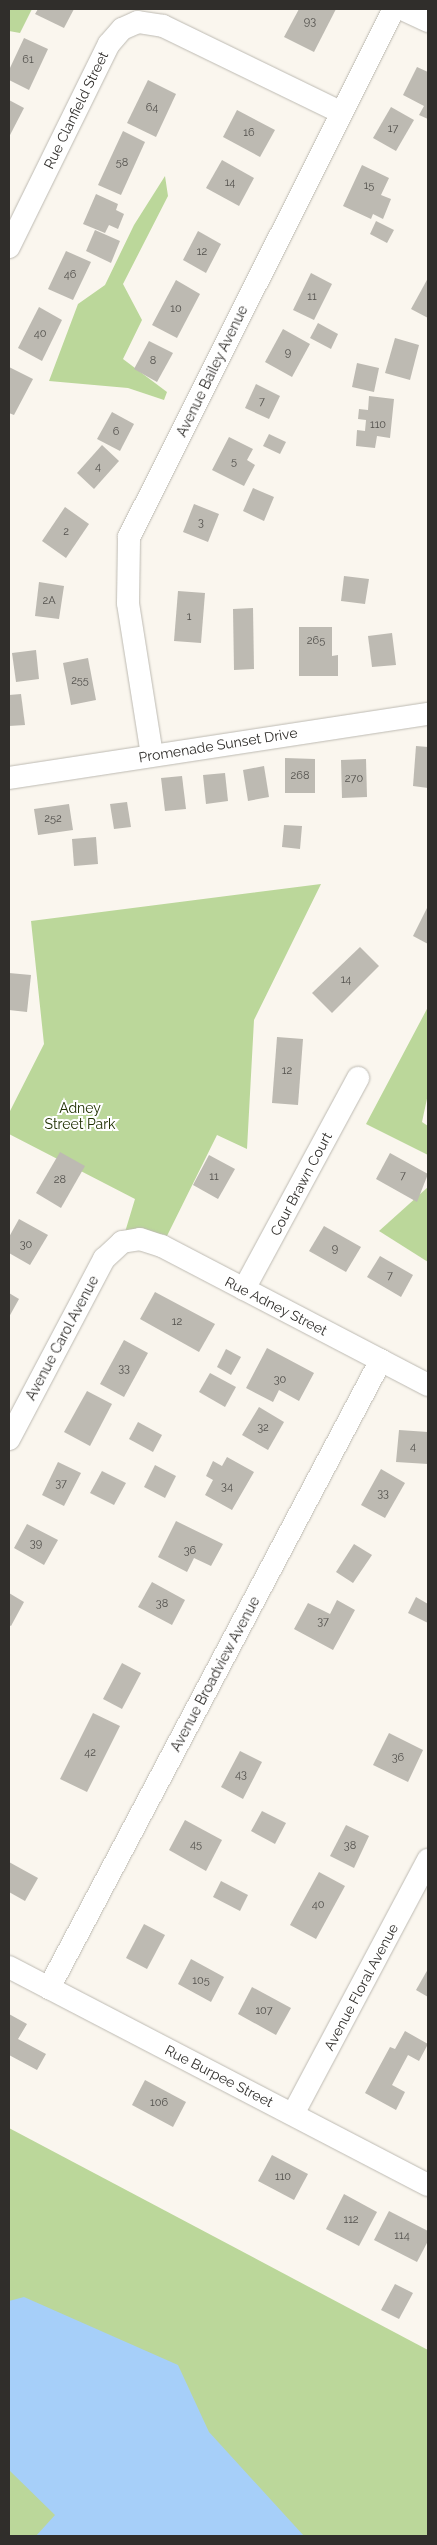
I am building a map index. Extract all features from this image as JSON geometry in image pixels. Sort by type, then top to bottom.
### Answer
[{"type":"street","name":"Avenue Bailey Avenue","points":[[152,755],[128,603],[129,538],[340,112],[394,9]]},
{"type":"street","points":[[402,9],[428,22]]},
{"type":"street","name":"Rue Clanfield Street","points":[[9,247],[109,44],[122,29],[138,22],[163,26],[340,112]]},
{"type":"street","name":"Promenade Sunset Drive","points":[[9,778],[428,714]]},
{"type":"street","name":"Cour Brawn Court","points":[[244,1289],[358,1078]]},
{"type":"street","name":"Rue Adney Street","points":[[122,1242],[140,1239],[162,1246],[428,1384]]},
{"type":"street","name":"Avenue Carol Avenue","points":[[9,1439],[104,1259],[122,1242]]},
{"type":"street","name":"Avenue Broadview Avenue","points":[[49,1988],[380,1360]]},
{"type":"street","name":"Avenue Floral Avenue","points":[[293,2114],[428,1860]]},
{"type":"street","name":"Rue Burpee Street","points":[[9,1967],[428,2185]]},
{"type":"green space","points":[[9,9],[32,9],[20,33],[9,31]]},
{"type":"green space","points":[[165,176],[168,196],[123,284],[142,320],[123,359],[167,392],[164,400],[128,388],[49,381],[78,304],[105,285],[134,225]]},
{"type":"green space","name":"Adney Street Park","points":[[321,884],[254,1020],[247,1149],[217,1135],[162,1246],[122,1242],[135,1199],[9,1134],[9,1113],[44,1044],[31,921]]},
{"type":"green space","points":[[428,1007],[428,1094],[422,1122],[428,1126],[428,1155],[366,1124]]},
{"type":"green space","points":[[428,1187],[428,1262],[379,1231]]},
{"type":"green space","points":[[9,2128],[428,2350],[428,2536],[9,2536]]},
{"type":"water","points":[[24,2297],[178,2365],[209,2432],[304,2536],[36,2536],[55,2515],[9,2470],[9,2301]]},
{"type":"building","points":[[38,9],[74,9],[64,28],[35,14]]},
{"type":"building","points":[[299,9],[336,9],[314,52],[284,37]]},
{"type":"building","points":[[24,38],[48,49],[29,90],[9,80],[9,70]]},
{"type":"building","points":[[417,67],[428,72],[428,119],[419,115],[424,106],[403,95]]},
{"type":"building","points":[[148,80],[176,94],[156,137],[127,123]]},
{"type":"building","points":[[9,100],[24,108],[9,137]]},
{"type":"building","points":[[391,107],[414,120],[396,151],[373,138]]},
{"type":"building","points":[[237,110],[275,130],[260,157],[223,137]]},
{"type":"building","points":[[123,131],[145,142],[121,195],[98,185]]},
{"type":"building","points":[[222,160],[254,178],[239,206],[206,188]]},
{"type":"building","points":[[362,165],[389,178],[381,195],[391,199],[383,219],[373,214],[371,219],[343,206]]},
{"type":"building","points":[[96,194],[118,204],[116,210],[124,214],[118,229],[109,225],[105,233],[83,224]]},
{"type":"building","points":[[376,221],[394,230],[387,243],[370,234]]},
{"type":"building","points":[[95,230],[120,241],[111,263],[86,251]]},
{"type":"building","points":[[198,231],[221,244],[206,273],[183,260]]},
{"type":"building","points":[[66,251],[91,262],[73,300],[48,289]]},
{"type":"building","points":[[311,273],[332,284],[314,320],[293,310]]},
{"type":"building","points":[[428,278],[428,318],[411,309]]},
{"type":"building","points":[[176,280],[200,294],[177,338],[152,325]]},
{"type":"building","points":[[39,307],[62,320],[42,361],[18,348]]},
{"type":"building","points":[[318,323],[338,334],[331,349],[310,338]]},
{"type":"building","points":[[283,329],[310,344],[292,377],[265,362]]},
{"type":"building","points":[[395,338],[419,345],[410,380],[385,373]]},
{"type":"building","points":[[149,341],[173,353],[157,382],[134,369]]},
{"type":"building","points":[[357,363],[379,368],[374,392],[352,387]]},
{"type":"building","points":[[9,367],[33,379],[14,415],[9,413]]},
{"type":"building","points":[[256,384],[280,396],[269,419],[245,408]]},
{"type":"building","points":[[369,396],[394,399],[390,438],[377,436],[375,448],[356,446],[357,430],[365,431],[366,420],[358,419],[359,409],[368,410]]},
{"type":"building","points":[[112,412],[134,424],[120,451],[97,439]]},
{"type":"building","points":[[269,434],[286,442],[280,454],[263,446]]},
{"type":"building","points":[[229,437],[253,449],[247,460],[255,465],[244,486],[212,470]]},
{"type":"building","points":[[102,445],[119,461],[94,489],[77,473]]},
{"type":"building","points":[[253,488],[274,497],[264,521],[243,511]]},
{"type":"building","points":[[194,504],[219,514],[208,542],[183,532]]},
{"type":"building","points":[[65,507],[89,524],[66,558],[42,541]]},
{"type":"building","points":[[344,576],[369,579],[365,604],[341,601]]},
{"type":"building","points":[[39,582],[64,586],[59,619],[35,616]]},
{"type":"building","points":[[178,591],[205,593],[201,643],[174,641]]},
{"type":"building","points":[[253,608],[254,669],[234,670],[233,609]]},
{"type":"building","points":[[299,627],[332,627],[332,656],[338,655],[338,676],[299,676]]},
{"type":"building","points":[[392,633],[396,665],[372,667],[368,636]]},
{"type":"building","points":[[36,650],[39,679],[16,682],[12,653]]},
{"type":"building","points":[[88,658],[96,700],[71,705],[63,663]]},
{"type":"building","points":[[21,694],[25,725],[9,726],[9,695]]},
{"type":"building","points":[[416,746],[428,747],[428,788],[413,786]]},
{"type":"building","points":[[285,758],[315,759],[315,793],[285,793]]},
{"type":"building","points":[[366,759],[367,797],[342,798],[341,760]]},
{"type":"building","points":[[264,766],[269,797],[248,801],[243,770]]},
{"type":"building","points":[[225,773],[228,801],[206,804],[203,775]]},
{"type":"building","points":[[182,776],[186,809],[165,811],[161,778]]},
{"type":"building","points":[[127,802],[131,827],[114,829],[110,804]]},
{"type":"building","points":[[69,804],[73,830],[38,835],[34,809]]},
{"type":"building","points":[[284,825],[302,826],[300,849],[282,847]]},
{"type":"building","points":[[96,837],[98,864],[74,866],[72,839]]},
{"type":"building","points":[[428,906],[428,944],[413,936]]},
{"type":"building","points":[[360,947],[379,966],[332,1013],[312,993]]},
{"type":"building","points":[[9,973],[31,975],[27,1012],[9,1010]]},
{"type":"building","points":[[277,1037],[303,1039],[298,1105],[272,1103]]},
{"type":"building","points":[[60,1152],[85,1166],[61,1208],[36,1193]]},
{"type":"building","points":[[390,1153],[428,1174],[417,1202],[376,1179]]},
{"type":"building","points":[[209,1155],[235,1169],[218,1199],[193,1185]]},
{"type":"building","points":[[19,1219],[48,1235],[30,1265],[9,1253],[9,1237]]},
{"type":"building","points":[[324,1226],[361,1247],[346,1272],[309,1251]]},
{"type":"building","points":[[380,1256],[413,1275],[401,1297],[367,1277]]},
{"type":"building","points":[[155,1292],[215,1324],[199,1352],[140,1319]]},
{"type":"building","points":[[9,1293],[19,1299],[9,1317]]},
{"type":"building","points":[[124,1340],[148,1353],[124,1397],[100,1384]]},
{"type":"building","points":[[267,1348],[314,1373],[299,1401],[279,1390],[273,1402],[246,1388]]},
{"type":"building","points":[[226,1349],[241,1357],[231,1375],[217,1367]]},
{"type":"building","points":[[210,1373],[236,1387],[225,1407],[199,1392]]},
{"type":"building","points":[[87,1391],[112,1404],[90,1446],[64,1432]]},
{"type":"building","points":[[259,1407],[284,1422],[268,1450],[242,1435]]},
{"type":"building","points":[[138,1422],[162,1435],[153,1452],[129,1439]]},
{"type":"building","points":[[399,1430],[428,1432],[428,1464],[396,1462]]},
{"type":"building","points":[[227,1457],[254,1472],[232,1510],[205,1495],[213,1480],[206,1476],[213,1461],[222,1466]]},
{"type":"building","points":[[58,1462],[81,1473],[64,1506],[42,1495]]},
{"type":"building","points":[[155,1465],[176,1476],[165,1498],[144,1487]]},
{"type":"building","points":[[381,1469],[405,1483],[385,1518],[361,1505]]},
{"type":"building","points":[[102,1471],[126,1483],[114,1505],[90,1493]]},
{"type":"building","points":[[176,1521],[223,1544],[211,1566],[194,1558],[187,1572],[158,1557]]},
{"type":"building","points":[[27,1524],[58,1540],[44,1565],[14,1548]]},
{"type":"building","points":[[354,1544],[372,1555],[353,1583],[336,1572]]},
{"type":"building","points":[[152,1582],[185,1600],[172,1625],[138,1607]]},
{"type":"building","points":[[9,1593],[24,1602],[11,1626],[9,1625]]},
{"type":"building","points":[[416,1597],[428,1604],[428,1623],[408,1613]]},
{"type":"building","points":[[337,1600],[355,1610],[333,1650],[294,1629],[308,1603],[330,1614]]},
{"type":"building","points":[[122,1663],[141,1673],[122,1709],[103,1699]]},
{"type":"building","points":[[93,1713],[120,1726],[87,1792],[60,1779]]},
{"type":"building","points":[[389,1733],[423,1750],[408,1782],[373,1765]]},
{"type":"building","points":[[240,1751],[262,1762],[243,1799],[221,1787]]},
{"type":"building","points":[[262,1811],[286,1823],[275,1844],[251,1831]]},
{"type":"building","points":[[185,1820],[222,1840],[206,1871],[169,1850]]},
{"type":"building","points":[[346,1825],[369,1836],[354,1868],[330,1856]]},
{"type":"building","points":[[9,1862],[38,1878],[25,1901],[9,1892]]},
{"type":"building","points":[[319,1872],[345,1886],[316,1939],[290,1925]]},
{"type":"building","points":[[221,1881],[248,1895],[240,1911],[213,1897]]},
{"type":"building","points":[[144,1924],[165,1935],[147,1969],[126,1958]]},
{"type":"building","points":[[191,1959],[224,1977],[211,2002],[178,1984]]},
{"type":"building","points":[[428,1969],[428,1997],[416,1990]]},
{"type":"building","points":[[252,1987],[291,2008],[276,2035],[238,2014]]},
{"type":"building","points":[[9,2014],[27,2024],[18,2039],[46,2054],[37,2070],[9,2055]]},
{"type":"building","points":[[405,2031],[428,2044],[419,2061],[408,2055],[392,2085],[405,2092],[396,2110],[365,2093],[390,2047],[395,2049]]},
{"type":"building","points":[[145,2080],[186,2102],[173,2127],[132,2105]]},
{"type":"building","points":[[272,2155],[308,2174],[294,2200],[258,2181]]},
{"type":"building","points":[[344,2194],[377,2212],[359,2246],[326,2229]]},
{"type":"building","points":[[389,2211],[428,2231],[428,2241],[417,2262],[374,2240]]},
{"type":"building","points":[[395,2284],[413,2293],[399,2319],[381,2310]]}]
